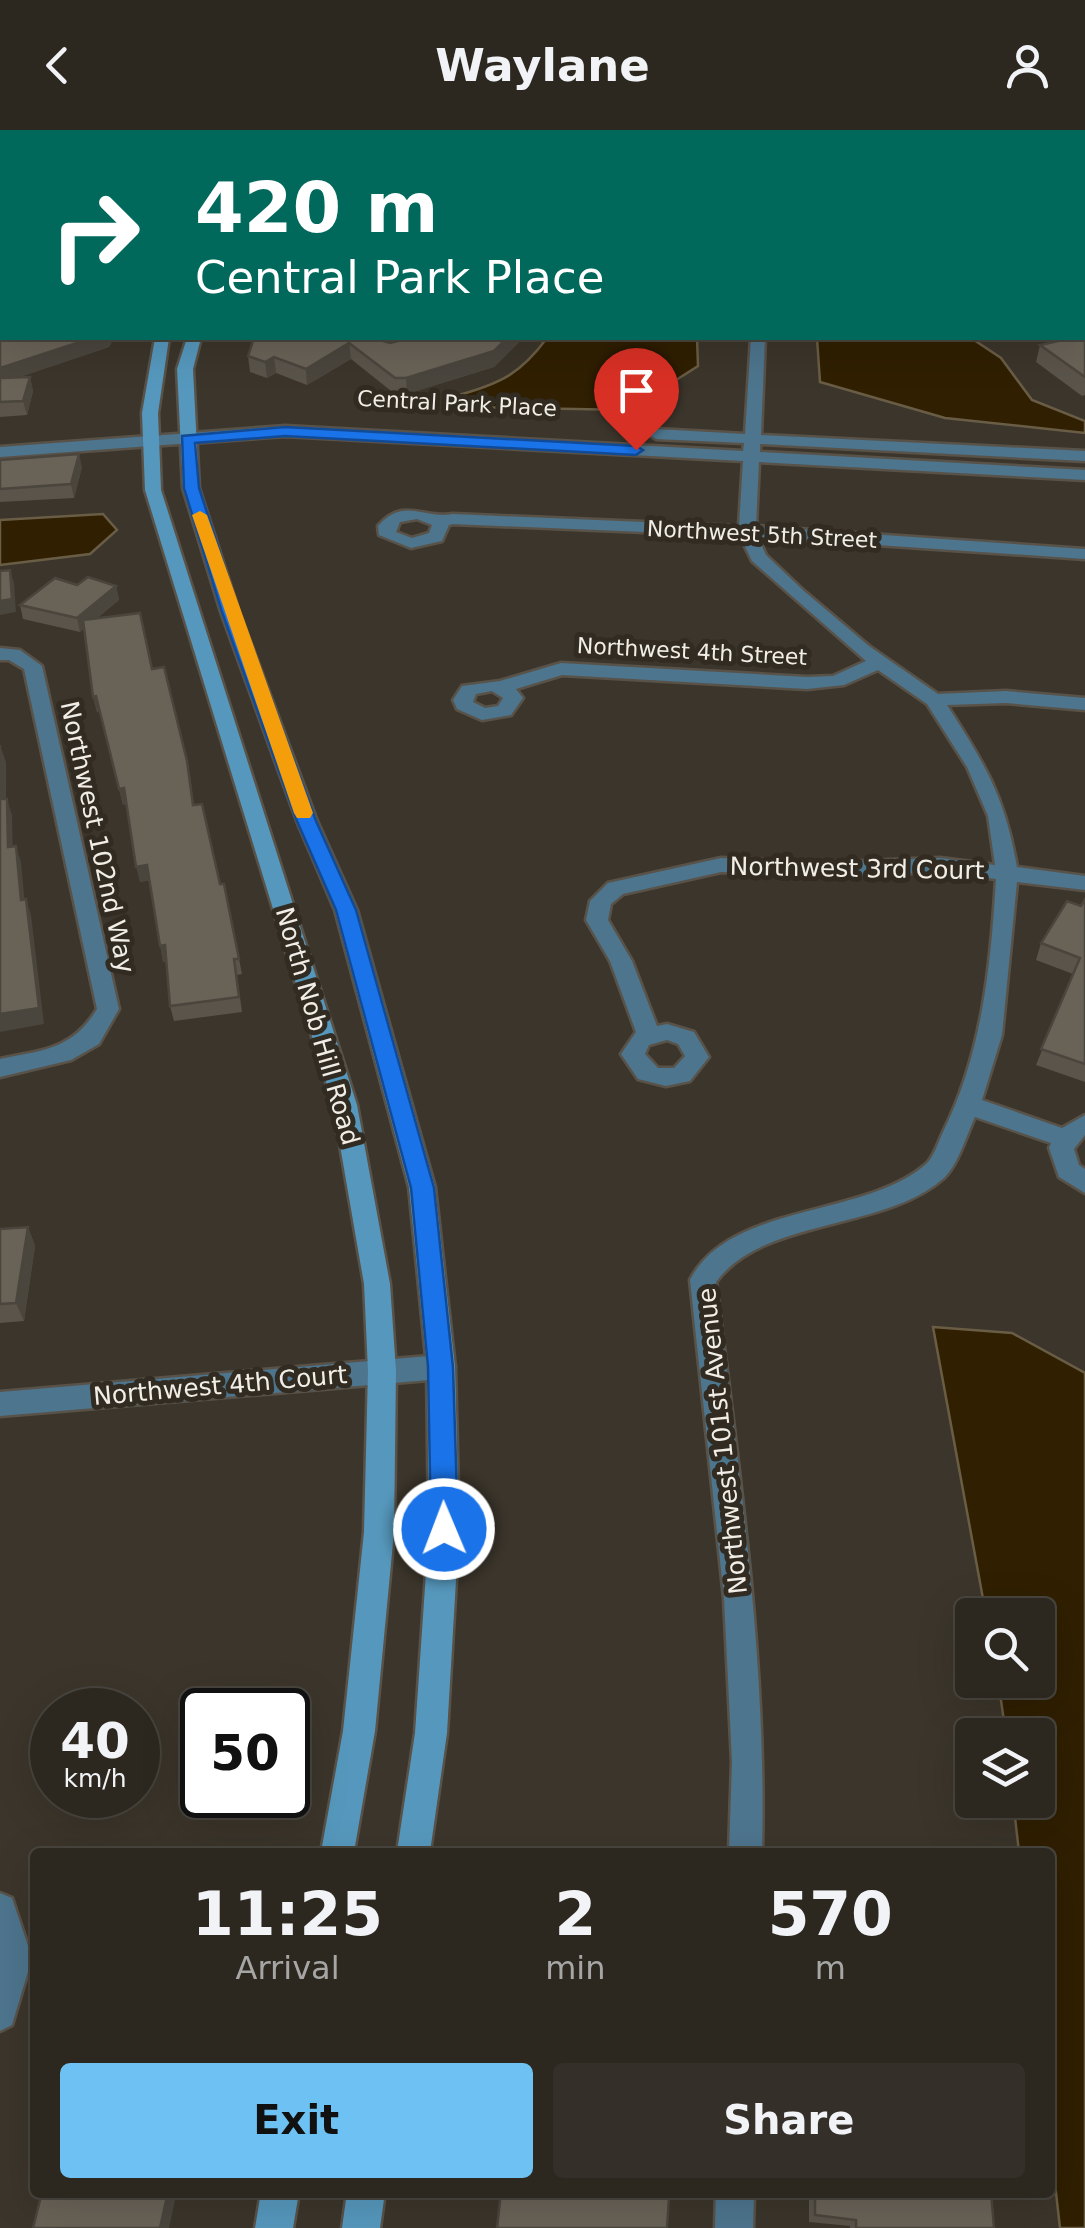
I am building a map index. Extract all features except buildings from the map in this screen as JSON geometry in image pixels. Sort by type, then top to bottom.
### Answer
[{"type":"main road","name":"North Nob Hill Road","points":[[161,340],[152,370],[147,433],[153,490],[345,1104],[378,1284],[382,1371],[378,1532],[359,1731],[339,1848]]},
{"type":"main road","points":[[193,340],[185,369],[191,488],[306,821],[346,910],[422,1188],[441,1367],[444,1529],[431,1733],[415,1848]]},
{"type":"main road","points":[[274,2228],[279,2198]]},
{"type":"main road","points":[[362,2228],[365,2198]]},
{"type":"street","points":[[747,532],[758,340]]},
{"type":"street","name":"Central Park Place","points":[[147,433],[285,432],[1085,456]]},
{"type":"street","points":[[0,436],[147,433]]},
{"type":"street","points":[[0,452],[147,433]]},
{"type":"street","name":"Central Park Place","points":[[753,448],[1085,474]]},
{"type":"street","name":"Northwest 5th Street","points":[[439,522],[453,519],[747,532],[1085,554]]},
{"type":"street","name":"Northwest 101st Avenue","points":[[745,1848],[748,1762],[739,1598],[702,1280],[720,1257],[765,1236],[904,1190],[937,1170],[969,1105],[990,1035],[1007,872],[998,816],[977,767],[934,700],[880,662],[758,557],[747,532]]},
{"type":"street","name":"Northwest 102nd Way","points":[[0,1068],[63,1054],[91,1038],[108,1009],[32,666],[7,654]]},
{"type":"street","name":"Northwest 4th Street","points":[[500,687],[561,669],[808,683],[837,681],[880,662]]},
{"type":"street","points":[[934,700],[1006,696],[1085,704]]},
{"type":"street","name":"Northwest 3rd Court","points":[[648,1034],[620,960],[597,920],[601,901],[616,888],[736,864],[841,868],[940,865],[1085,883]]},
{"type":"street","points":[[969,1105],[1075,1131],[1062,1159],[1068,1170],[1085,1183]]},
{"type":"street","name":"Northwest 4th Court","points":[[0,1404],[441,1367]]},
{"type":"street","points":[[0,2012],[15,1958],[2,1911]]},
{"type":"street","points":[[734,2228],[735,2198]]},
{"type":"shaded area","points":[[545,340],[697,340],[698,366],[629,410],[463,407],[459,395],[509,375]]},
{"type":"shaded area","points":[[817,340],[974,340],[1001,358],[1032,400],[1085,421],[1085,433],[945,418],[820,382]]},
{"type":"shaded area","points":[[103,514],[117,530],[90,554],[0,565],[0,520]]},
{"type":"shaded area","points":[[933,1327],[1012,1333],[1085,1373],[1085,2228],[1060,2228],[1055,2184],[1055,1848],[1019,1848],[1015,1818],[1055,1818],[1055,1718],[1004,1718],[1001,1698],[1055,1698],[1055,1598],[983,1598]]},
{"type":"slow traffic","points":[[200,515],[230,612],[304,813]]},
{"type":"route","points":[[444,1529],[441,1367],[422,1188],[346,910],[306,821],[230,612],[191,488],[188,439],[285,432],[636,450]]}]
